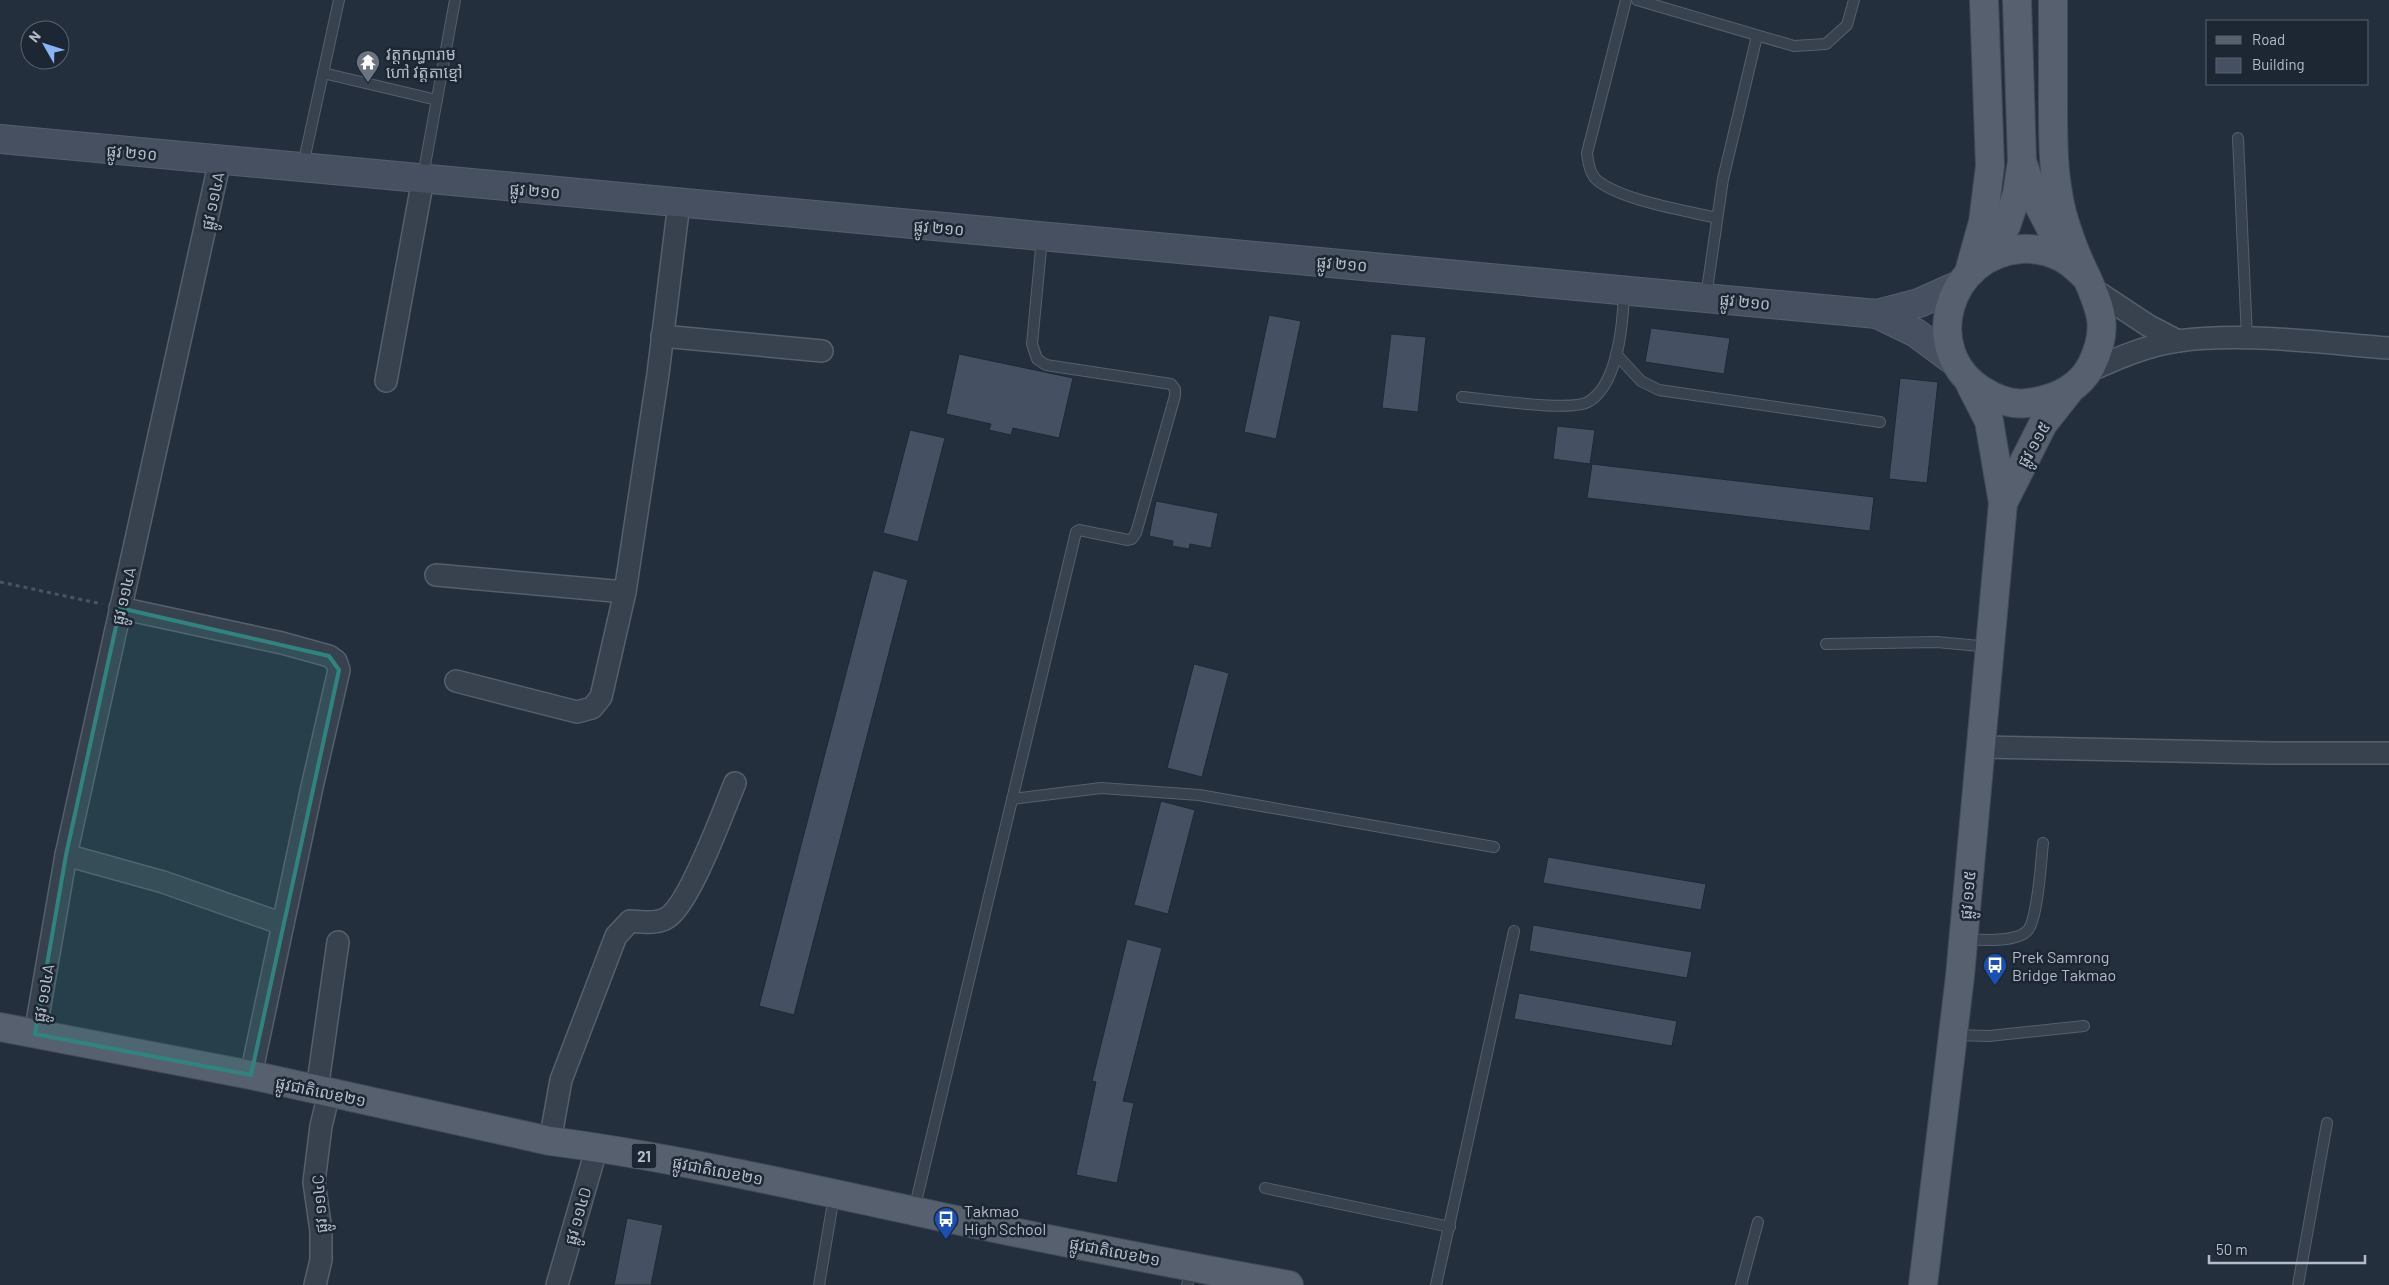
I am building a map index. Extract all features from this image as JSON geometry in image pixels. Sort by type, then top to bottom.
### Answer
[{"type":"main road","points":[[1973,271],[1983,222],[1990,166],[1984,0]]},
{"type":"main road","points":[[2017,0],[2022,161],[2014,202],[2006,226],[1973,271],[1948,310],[1947,336],[1963,373],[1994,398],[2019,404],[2046,401],[2079,380],[2098,352],[2102,331],[2101,310],[2083,276],[2042,213],[2022,161]]},
{"type":"main road","points":[[2054,0],[2053,161],[2062,212],[2083,276]]},
{"type":"main road","points":[[1973,271],[2010,250],[2031,248],[2051,253],[2083,276]]},
{"type":"main road","name":"ផ្លូវ ១១៥","points":[[1923,1285],[1963,939],[2003,503],[1989,421],[1963,373]]},
{"type":"main road","name":"ផ្លូវ ១១៥","points":[[2003,503],[2043,424],[2079,380]]},
{"type":"main road","name":"ផ្លូវជាតិលេខ២១","points":[[0,1027],[251,1075],[550,1141],[597,1147],[835,1193],[1190,1276],[1289,1285]]},
{"type":"street","name":"ផ្លូវ ២១០","points":[[0,139],[1877,314],[1916,333],[1963,373]]},
{"type":"street","name":"ផ្លូវ ១១៤A","points":[[36,1034],[66,855],[220,160]]},
{"type":"street","points":[[386,381],[423,179]]},
{"type":"street","points":[[456,681],[577,712],[592,708],[601,698],[626,592],[679,203]]},
{"type":"street","name":"ផ្លូវ ២១០","points":[[1877,314],[1919,303],[1973,271]]},
{"type":"street","points":[[2083,276],[2142,322],[2178,341]]},
{"type":"street","points":[[662,336],[822,350]]},
{"type":"street","points":[[2079,380],[2117,358],[2178,341],[2247,338],[2389,348]]},
{"type":"street","points":[[436,575],[626,592]]},
{"type":"street","points":[[120,608],[282,643],[329,656],[336,662],[339,670],[251,1075]]},
{"type":"street","points":[[1980,747],[2270,753],[2389,753]]},
{"type":"street","points":[[550,1141],[561,1080],[616,936],[630,922],[648,923],[665,920],[678,908],[700,865],[735,783]]},
{"type":"street","points":[[66,855],[163,882],[283,924]]},
{"type":"street","name":"ផ្លូវ ១១៤C","points":[[314,1285],[321,1260],[321,1231],[314,1182],[338,942]]},
{"type":"street","name":"ផ្លូវ ១១៤D","points":[[557,1285],[597,1147]]},
{"type":"lane","points":[[303,168],[339,0]]},
{"type":"lane","points":[[423,179],[455,0]]},
{"type":"lane","points":[[1626,0],[1587,153],[1589,168],[1597,181],[1629,196],[1717,218]]},
{"type":"lane","points":[[1636,0],[1794,46],[1826,44],[1847,25],[1854,0]]},
{"type":"lane","points":[[1706,297],[1723,179],[1757,36]]},
{"type":"lane","points":[[323,73],[437,100]]},
{"type":"lane","points":[[2238,138],[2247,338]]},
{"type":"lane","points":[[914,1211],[1076,532],[1079,530],[1128,540],[1132,539],[1136,533],[1176,396],[1175,389],[1171,384],[1046,365],[1037,359],[1032,344],[1042,236]]},
{"type":"lane","points":[[1462,397],[1562,406],[1587,402],[1603,388],[1616,354],[1623,320],[1625,289]]},
{"type":"lane","points":[[1616,354],[1641,382],[1659,390],[1880,422]]},
{"type":"lane","points":[[1826,644],[1937,642],[1990,647]]},
{"type":"lane","points":[[1012,799],[1101,788],[1199,795],[1494,847]]},
{"type":"lane","points":[[1963,939],[1998,940],[2017,936],[2028,931],[2033,918],[2043,843]]},
{"type":"lane","points":[[1436,1285],[1514,931]]},
{"type":"lane","points":[[1953,1035],[1990,1036],[2084,1026]]},
{"type":"lane","points":[[2298,1285],[2327,1123]]},
{"type":"lane","points":[[1265,1188],[1450,1227]]},
{"type":"lane","points":[[819,1285],[835,1193]]},
{"type":"lane","points":[[1741,1285],[1758,1222]]},
{"type":"path","points":[[0,582],[120,608]]},
{"type":"highlighted area","points":[[120,608],[329,656],[339,670],[251,1075],[35,1034],[66,855]]},
{"type":"building","points":[[1269,315],[1301,321],[1276,439],[1244,432]]},
{"type":"building","points":[[1651,328],[1730,338],[1724,374],[1645,362]]},
{"type":"building","points":[[1391,334],[1426,337],[1418,412],[1382,408]]},
{"type":"building","points":[[959,354],[1073,378],[1059,438],[1013,428],[1011,435],[989,430],[991,424],[946,414]]},
{"type":"building","points":[[1900,378],[1938,382],[1927,483],[1889,479]]},
{"type":"building","points":[[1557,426],[1595,430],[1590,464],[1553,459]]},
{"type":"building","points":[[910,430],[945,438],[918,542],[883,533]]},
{"type":"building","points":[[1592,464],[1874,497],[1870,531],[1587,498]]},
{"type":"building","points":[[1156,501],[1218,513],[1211,548],[1190,544],[1189,549],[1172,546],[1173,541],[1149,536]]},
{"type":"building","points":[[873,570],[908,580],[794,1015],[759,1006]]},
{"type":"building","points":[[1194,664],[1229,673],[1202,777],[1167,768]]},
{"type":"building","points":[[1161,801],[1195,810],[1168,914],[1134,905]]},
{"type":"building","points":[[1548,857],[1706,884],[1701,910],[1543,883]]},
{"type":"building","points":[[1533,925],[1692,952],[1687,978],[1529,951]]},
{"type":"building","points":[[1127,939],[1162,948],[1123,1101],[1134,1103],[1117,1183],[1076,1175],[1096,1082],[1092,1081]]},
{"type":"building","points":[[1519,993],[1677,1021],[1672,1046],[1514,1019]]},
{"type":"building","points":[[627,1218],[663,1225],[651,1285],[614,1285]]},
{"type":"place","name":"វត្តកណ្ធារាម ហៅ វត្តតាខ្មៅ","points":[[368,83]]},
{"type":"place","name":"Prek Samrong Bridge Takmao","points":[[1995,986]]},
{"type":"place","name":"Takmao High School","points":[[946,1240]]}]
